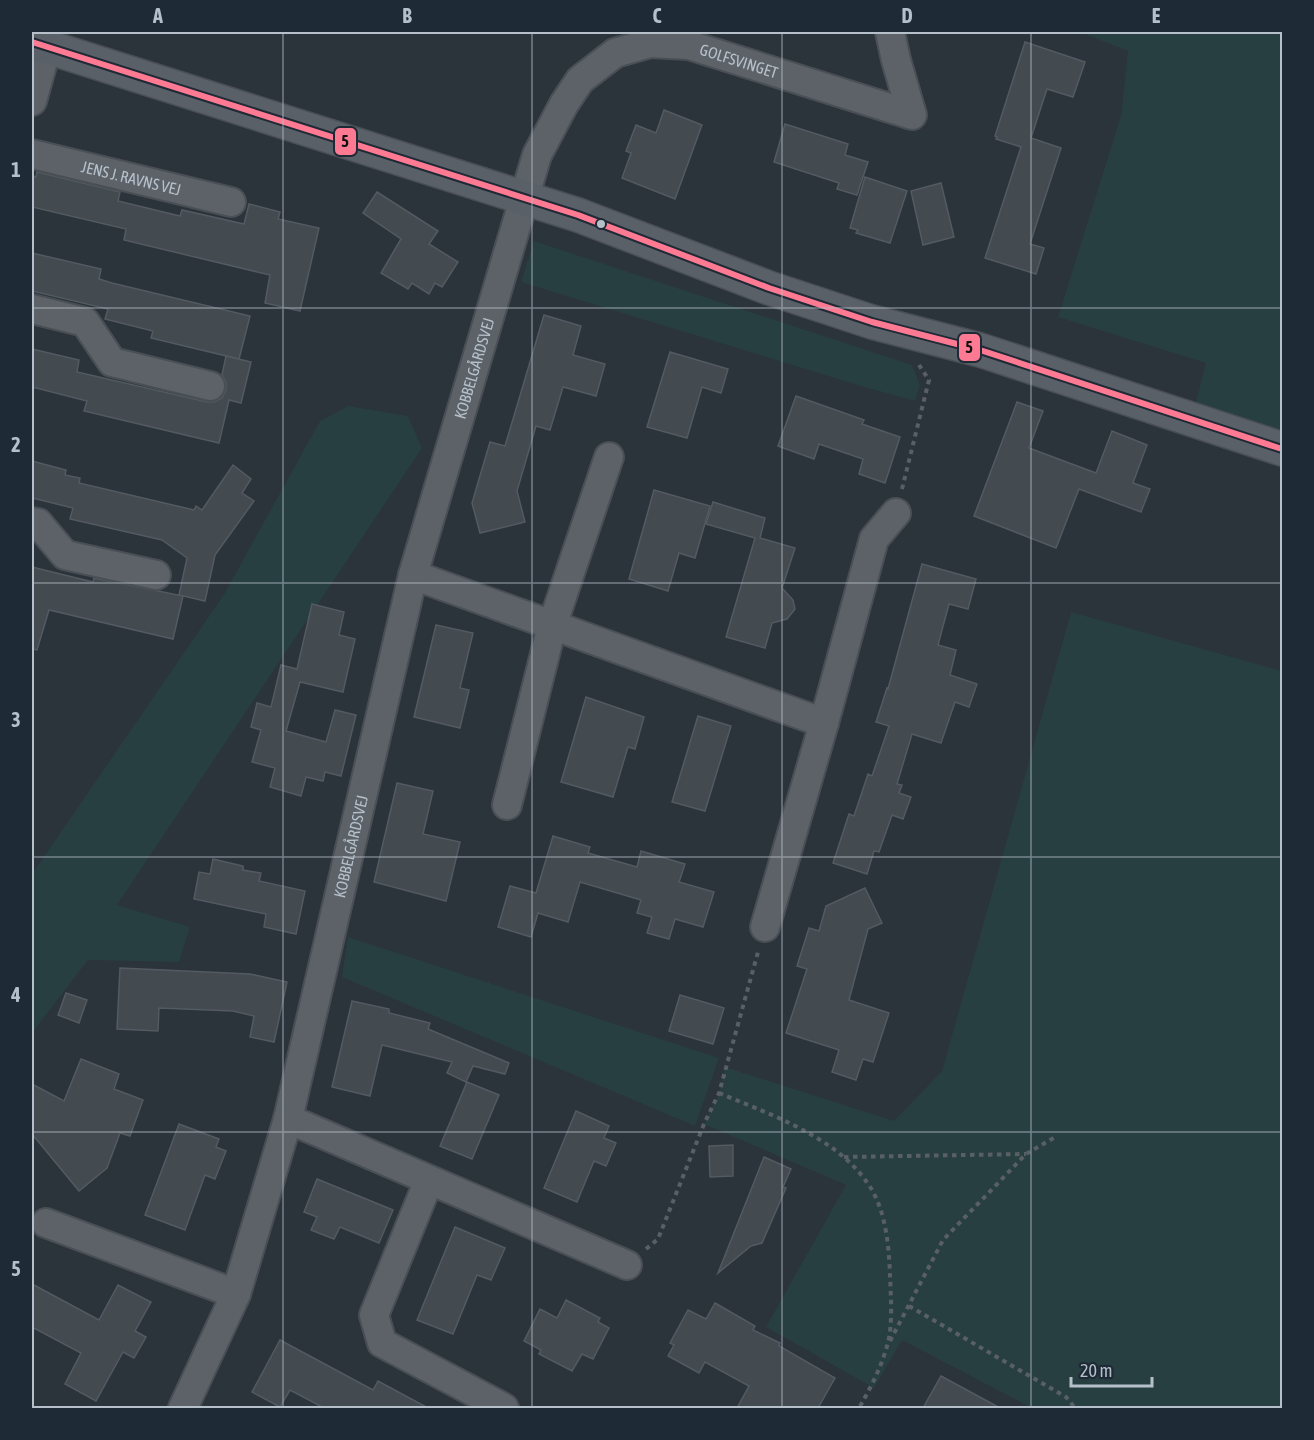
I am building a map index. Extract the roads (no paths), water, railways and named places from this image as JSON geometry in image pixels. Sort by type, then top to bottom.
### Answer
[{"type":"street","name":"GOLFSVINGET","points":[[523,198],[537,155],[564,104],[580,80],[615,53],[650,43],[689,45],[912,115],[890,32]]},
{"type":"street","points":[[32,101],[39,44],[578,215],[769,288],[872,322],[980,350],[1282,449]]},
{"type":"street","name":"JENS J. RAVNS VEJ","points":[[32,154],[231,202]]},
{"type":"street","name":"KOBBELGÅRDSVEJ","points":[[183,1408],[236,1293],[288,1119],[413,575],[523,198]]},
{"type":"street","points":[[32,309],[85,322],[112,362],[210,386]]},
{"type":"street","points":[[507,805],[552,626],[609,457]]},
{"type":"street","points":[[765,927],[874,539],[896,513]]},
{"type":"street","points":[[32,522],[38,524],[65,555],[156,575]]},
{"type":"street","points":[[413,575],[824,723]]},
{"type":"street","points":[[288,1119],[627,1265]]},
{"type":"street","points":[[429,1180],[374,1315],[382,1343],[504,1408]]},
{"type":"street","points":[[46,1223],[236,1293]]}]
